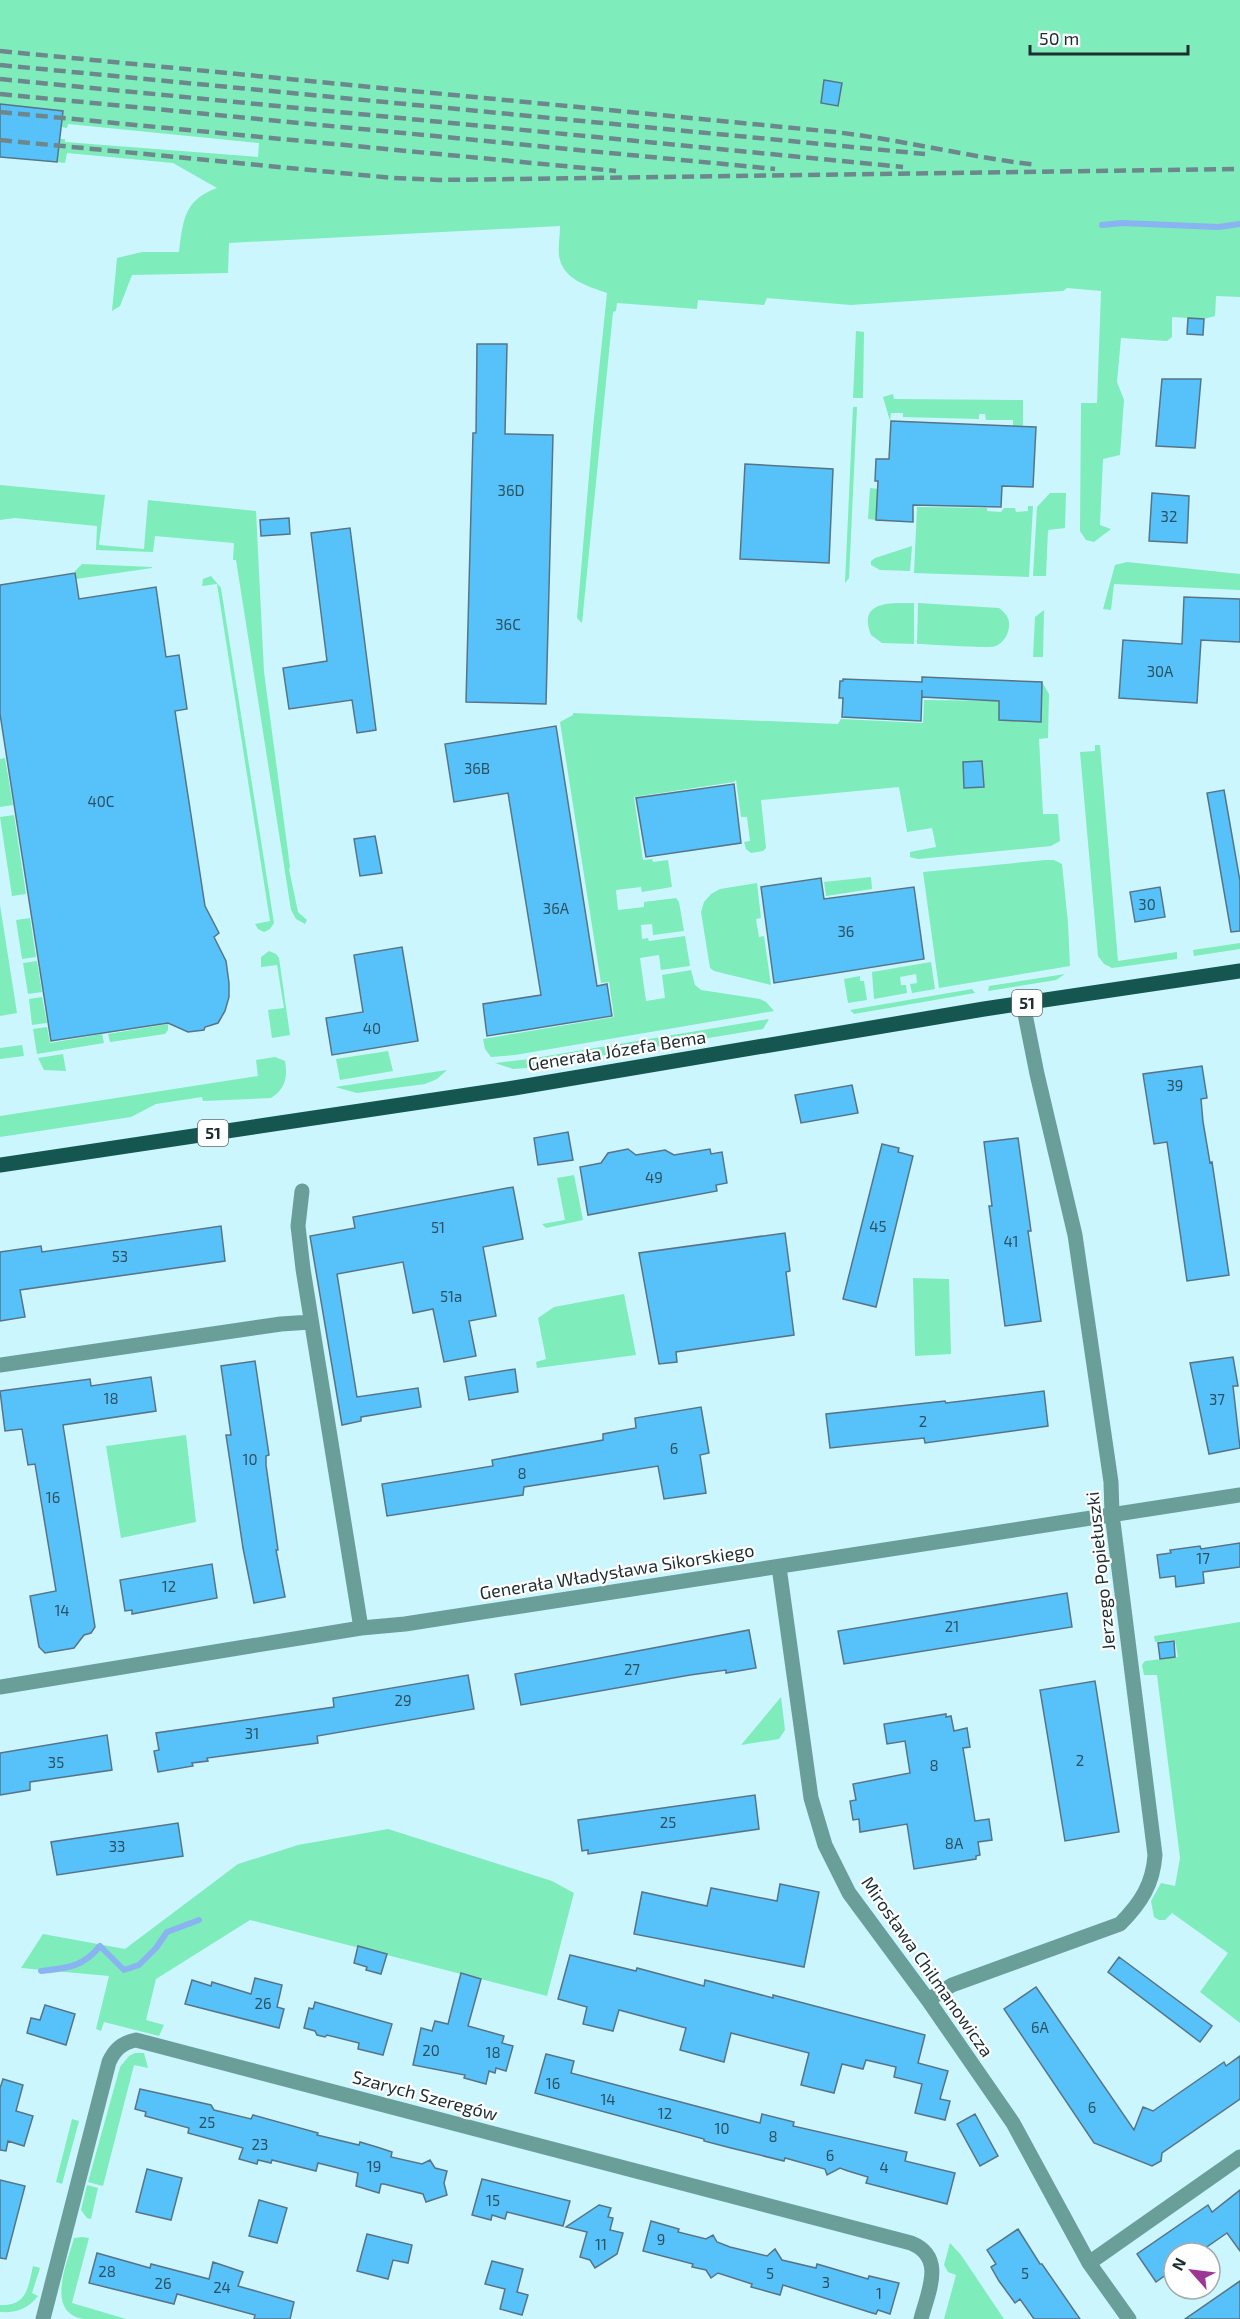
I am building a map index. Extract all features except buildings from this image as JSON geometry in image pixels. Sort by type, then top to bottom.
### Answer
[{"type":"main road","name":"Generała Józefa Bema","points":[[0,1165],[514,1088],[1023,1004],[1240,971]]},
{"type":"street","name":"Jerzego Popiełuszki","points":[[928,2000],[952,1985],[1120,1924],[1146,1890],[1154,1873],[1155,1854],[1112,1514],[1111,1482],[1076,1235],[1037,1074],[1023,1004]]},
{"type":"street","points":[[302,1191],[298,1226],[311,1322],[361,1628]]},
{"type":"street","points":[[0,1365],[281,1324],[311,1322]]},
{"type":"street","name":"Generała Władysława Sikorskiego","points":[[0,1687],[361,1628],[405,1624],[1240,1495]]},
{"type":"street","name":"Mirosława Chilmanowicza","points":[[779,1567],[812,1798],[825,1845],[849,1893],[928,2000],[1013,2123],[1089,2263],[1129,2319]]},
{"type":"street","name":"Szarych Szeregów","points":[[43,2319],[109,2062],[115,2050],[127,2042],[136,2040],[911,2243],[927,2252],[933,2267],[921,2319]]},
{"type":"street","points":[[1089,2263],[1240,2157]]},
{"type":"green space","points":[[0,0],[1240,0],[1240,297],[1216,296],[1215,316],[1204,319],[1172,317],[1172,337],[1167,341],[1121,338],[1117,382],[1124,400],[1120,455],[1103,459],[1100,525],[1111,529],[1094,542],[1086,540],[1080,531],[1081,403],[1097,403],[1101,291],[1067,288],[1063,291],[851,305],[767,298],[764,305],[698,300],[697,309],[617,303],[616,311],[613,312],[582,623],[577,618],[607,293],[577,281],[561,264],[560,226],[229,243],[228,273],[132,275],[120,306],[112,311],[117,258],[142,252],[179,252],[187,212],[198,199],[217,188],[173,163],[67,153],[65,163],[57,162],[60,139],[65,139],[65,142],[258,157],[259,143],[68,124],[67,128],[61,127],[63,111],[0,104]]},
{"type":"green space","points":[[856,331],[864,332],[863,398],[853,398]]},
{"type":"green space","points":[[893,394],[894,399],[1023,400],[1023,427],[1013,426],[1013,420],[986,420],[985,414],[979,414],[979,419],[903,417],[903,413],[891,413],[890,421],[883,397]]},
{"type":"green space","points":[[853,407],[857,407],[849,578],[845,583]]},
{"type":"green space","points":[[0,485],[105,495],[99,545],[144,549],[148,500],[256,511],[264,672],[289,869],[298,912],[307,920],[305,924],[296,919],[291,910],[236,560],[233,560],[234,543],[155,536],[153,552],[96,550],[97,526],[15,518],[0,520]]},
{"type":"green space","points":[[870,488],[878,489],[876,520],[868,519]]},
{"type":"green space","points":[[1050,493],[1066,493],[1065,528],[1048,530],[1046,576],[1033,576],[1037,507]]},
{"type":"green space","points":[[1028,506],[1033,506],[1029,577],[914,573],[917,507],[987,508],[987,511],[1001,512],[1004,508],[1015,508],[1016,512],[1028,511]]},
{"type":"green space","points":[[912,546],[910,571],[880,570],[871,565],[871,561],[875,558]]},
{"type":"green space","points":[[1127,562],[1240,574],[1240,590],[1114,584],[1111,610],[1103,609],[1115,565]]},
{"type":"green space","points":[[82,564],[152,568],[76,579],[75,571]]},
{"type":"green space","points":[[211,576],[221,588],[274,923],[264,932],[255,924],[270,921],[217,584],[202,586],[203,579]]},
{"type":"green space","points":[[914,603],[914,644],[882,643],[871,635],[868,624],[869,615],[873,609],[887,604]]},
{"type":"green space","points":[[918,603],[999,608],[1008,619],[1008,633],[1001,642],[991,647],[917,644]]},
{"type":"green space","points":[[1044,610],[1043,657],[1033,657],[1035,617]]},
{"type":"green space","points":[[1042,682],[1049,694],[1048,738],[1039,739],[1043,814],[1058,814],[1060,841],[1051,846],[918,859],[910,857],[910,852],[936,847],[932,828],[907,832],[899,787],[761,800],[766,848],[763,851],[751,853],[746,849],[744,842],[750,841],[747,817],[741,817],[736,780],[634,797],[643,860],[652,859],[653,862],[668,860],[672,887],[642,892],[641,887],[616,890],[618,910],[644,907],[644,902],[676,898],[679,902],[684,931],[653,935],[652,924],[641,925],[642,939],[648,938],[649,941],[685,936],[690,966],[661,970],[659,955],[640,958],[646,1001],[665,998],[662,975],[691,970],[695,985],[701,990],[760,999],[774,1011],[515,1055],[491,1057],[485,1049],[483,1039],[614,1017],[609,982],[601,983],[560,722],[573,713],[838,724],[841,719],[923,723],[924,700],[999,701],[999,720],[1040,722]]},
{"type":"green space","points":[[1095,745],[1100,745],[1118,961],[1177,952],[1177,959],[1112,968],[1104,964],[1098,956],[1080,752],[1095,751]]},
{"type":"green space","points":[[5,758],[13,805],[0,807],[0,759]]},
{"type":"green space","points":[[14,815],[26,894],[12,896],[0,817]]},
{"type":"green space","points":[[1054,860],[1062,864],[1070,966],[939,988],[923,872]]},
{"type":"green space","points":[[871,877],[872,889],[826,896],[824,882]]},
{"type":"green space","points":[[757,883],[761,918],[756,919],[759,937],[764,936],[771,985],[714,971],[710,968],[701,912],[704,902],[720,889]]},
{"type":"green space","points":[[0,905],[17,1013],[0,1016]]},
{"type":"green space","points":[[30,918],[36,957],[22,959],[16,920]]},
{"type":"green space","points":[[1240,943],[1240,949],[1194,956],[1193,950]]},
{"type":"green space","points":[[269,951],[279,958],[290,1035],[272,1038],[268,1010],[284,1008],[277,965],[261,967],[261,957]]},
{"type":"green space","points":[[37,961],[42,992],[28,994],[23,963]]},
{"type":"green space","points":[[931,962],[935,989],[912,993],[910,984],[917,983],[916,974],[900,977],[901,985],[906,985],[907,993],[874,999],[872,972]]},
{"type":"green space","points":[[1065,974],[1056,980],[988,991],[989,986]]},
{"type":"green space","points":[[860,976],[860,981],[864,981],[867,1000],[848,1003],[844,979]]},
{"type":"green space","points":[[972,989],[975,993],[854,1014],[850,1010]]},
{"type":"green space","points":[[42,997],[47,1023],[32,1025],[29,999]]},
{"type":"green space","points":[[769,1019],[763,1029],[527,1068],[513,1069],[495,1063],[529,1059]]},
{"type":"green space","points":[[168,1024],[165,1034],[110,1042],[108,1034]]},
{"type":"green space","points":[[47,1027],[50,1043],[102,1034],[104,1043],[37,1054],[33,1029]]},
{"type":"green space","points":[[22,1045],[24,1056],[0,1059],[0,1048]]},
{"type":"green space","points":[[388,1051],[393,1071],[340,1080],[336,1059]]},
{"type":"green space","points":[[63,1054],[66,1071],[44,1070],[38,1058]]},
{"type":"green space","points":[[275,1057],[285,1061],[286,1078],[280,1091],[271,1098],[203,1101],[202,1097],[156,1104],[131,1117],[0,1137],[0,1116],[258,1076],[256,1060]]},
{"type":"green space","points":[[447,1070],[437,1079],[425,1084],[357,1093],[335,1087]]},
{"type":"green space","points":[[574,1175],[583,1220],[546,1228],[542,1224],[565,1220],[557,1178]]},
{"type":"green space","points":[[913,1278],[949,1279],[951,1354],[915,1356]]},
{"type":"green space","points":[[624,1294],[636,1355],[537,1368],[536,1362],[546,1359],[538,1318],[554,1307]]},
{"type":"green space","points":[[186,1435],[196,1522],[121,1538],[106,1446]]},
{"type":"green space","points":[[1240,1622],[1240,2023],[1200,1992],[1228,1953],[1172,1913],[1165,1920],[1154,1917],[1151,1901],[1161,1883],[1175,1886],[1180,1858],[1157,1675],[1144,1675],[1142,1665],[1145,1661],[1178,1657],[1175,1640],[1155,1642],[1154,1636]]},
{"type":"green space","points":[[781,1697],[785,1730],[779,1739],[741,1745]]},
{"type":"green space","points":[[388,1829],[552,1881],[574,1893],[547,1996],[250,1920],[156,1979],[146,2020],[164,2025],[159,2036],[104,2022],[101,2031],[96,2029],[109,1976],[21,1968],[43,1934],[125,1949],[238,1864],[298,1845]]},
{"type":"green space","points":[[144,2053],[148,2068],[134,2065],[103,2186],[88,2182],[120,2067],[129,2056]]},
{"type":"green space","points":[[72,2119],[79,2121],[62,2184],[56,2182]]},
{"type":"green space","points":[[87,2185],[98,2188],[91,2219],[87,2218],[81,2210]]},
{"type":"green space","points":[[74,2238],[89,2238],[72,2303],[126,2319],[84,2319],[72,2315],[65,2307],[62,2297],[64,2272]]},
{"type":"green space","points":[[950,2243],[961,2255],[1004,2319],[944,2319],[956,2275],[948,2272],[944,2265]]},
{"type":"green space","points":[[33,2266],[40,2268],[32,2293],[38,2296],[21,2309],[0,2312],[0,2305],[16,2302],[25,2294]]},
{"type":"waterway","points":[[1102,225],[1122,223],[1218,227],[1240,224]]},
{"type":"waterway","points":[[41,1971],[74,1965],[94,1953],[100,1946],[124,1970],[139,1965],[156,1948],[167,1932],[199,1920]]},
{"type":"railway","points":[[0,51],[835,132],[1037,165]]},
{"type":"railway","points":[[0,65],[925,154]]},
{"type":"railway","points":[[0,79],[903,167]]},
{"type":"railway","points":[[0,94],[775,169]]},
{"type":"railway","points":[[0,112],[616,171]]},
{"type":"railway","points":[[0,140],[393,178],[439,180],[1240,169]]}]
